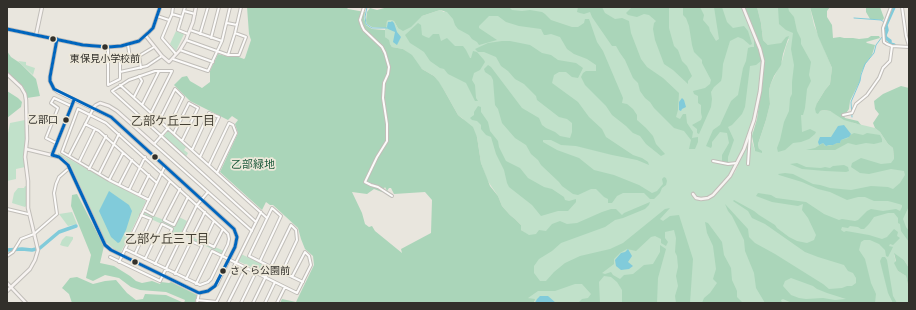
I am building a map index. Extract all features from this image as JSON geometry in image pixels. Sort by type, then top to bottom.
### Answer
[{"type":"street","points":[[36,35],[42,7]]},
{"type":"street","points":[[7,29],[83,45],[108,47],[128,45],[139,41],[153,28],[160,7]]},
{"type":"street","points":[[173,7],[172,14],[162,38],[177,54]]},
{"type":"street","points":[[185,7],[178,30],[188,34]]},
{"type":"street","points":[[146,36],[154,47],[169,62],[177,54],[186,40],[196,7]]},
{"type":"street","points":[[200,34],[208,7]]},
{"type":"street","points":[[211,38],[219,7]]},
{"type":"street","points":[[173,59],[208,71],[222,41],[230,7]]},
{"type":"street","points":[[228,55],[238,25],[241,7]]},
{"type":"street","points":[[364,7],[361,12],[360,20],[362,26],[364,30],[382,47],[389,66],[388,74],[384,83],[382,98],[387,140],[365,182],[378,187],[392,196]]},
{"type":"street","points":[[693,194],[696,198],[701,199],[705,199],[713,195],[730,176],[738,163],[750,133],[757,106],[763,62],[760,49],[743,7]]},
{"type":"street","points":[[892,7],[883,28],[883,37],[886,44],[892,46],[909,46],[902,7]]},
{"type":"street","points":[[184,11],[195,14]]},
{"type":"street","points":[[172,14],[182,17]]},
{"type":"street","points":[[157,16],[169,20]]},
{"type":"street","points":[[227,22],[238,25]]},
{"type":"street","points":[[190,30],[222,41]]},
{"type":"street","points":[[186,40],[228,55],[239,55],[246,37],[235,33]]},
{"type":"street","points":[[26,149],[59,157],[68,165],[105,245],[121,255],[199,293],[208,291],[215,286],[230,258],[237,240],[234,229],[110,117],[58,92],[53,88],[50,81],[50,73],[57,40]]},
{"type":"street","points":[[128,45],[130,58]]},
{"type":"street","points":[[843,115],[852,113],[856,104],[867,95],[879,78],[883,68],[890,60],[892,46]]},
{"type":"street","points":[[108,47],[108,85],[120,80],[120,61],[139,56],[154,47]]},
{"type":"street","points":[[180,50],[213,62]]},
{"type":"street","points":[[139,56],[141,68]]},
{"type":"street","points":[[120,72],[147,66],[162,56]]},
{"type":"street","points":[[142,105],[159,71]]},
{"type":"street","points":[[151,113],[172,71],[159,71],[139,76],[120,85],[112,91],[256,222]]},
{"type":"street","points":[[7,74],[18,84],[25,94],[25,157],[28,181],[28,214],[38,248],[35,260],[30,269],[7,291]]},
{"type":"street","points":[[134,97],[142,81],[139,76]]},
{"type":"street","points":[[120,85],[267,218]]},
{"type":"street","points":[[154,144],[168,128],[183,97],[175,89],[159,121]]},
{"type":"street","points":[[56,143],[46,138],[58,108],[51,103],[54,98],[71,106]]},
{"type":"street","points":[[52,155],[74,100]]},
{"type":"street","points":[[69,156],[93,108],[100,103],[109,106],[117,111],[252,231]]},
{"type":"street","points":[[174,134],[189,104],[198,108],[182,141]]},
{"type":"street","points":[[125,249],[200,285],[208,282],[223,256],[229,239],[228,234],[223,229],[119,134],[106,123],[78,109],[62,152],[89,169],[149,200]]},
{"type":"street","points":[[192,150],[210,113],[219,117],[200,157]]},
{"type":"street","points":[[209,165],[229,123],[233,125],[236,133],[217,173]]},
{"type":"street","points":[[85,124],[106,136],[157,183]]},
{"type":"street","points":[[79,162],[96,129]]},
{"type":"street","points":[[748,164],[750,133]]},
{"type":"street","points":[[99,174],[119,134]]},
{"type":"street","points":[[89,169],[106,136]]},
{"type":"street","points":[[109,180],[123,152]]},
{"type":"street","points":[[129,190],[145,157]]},
{"type":"street","points":[[119,185],[132,160]]},
{"type":"street","points":[[713,161],[728,164],[738,163]]},
{"type":"street","points":[[118,262],[165,166]]},
{"type":"street","points":[[7,256],[13,252],[21,239],[34,234],[57,214],[54,199],[55,188],[58,177],[67,170]]},
{"type":"street","points":[[139,195],[149,176]]},
{"type":"street","points":[[144,210],[153,215],[170,181]]},
{"type":"street","points":[[180,189],[164,220],[174,225],[188,197]]},
{"type":"street","points":[[110,257],[157,281],[160,281],[197,205],[208,192]]},
{"type":"street","points":[[260,261],[281,216],[272,208],[249,256],[303,282]]},
{"type":"street","points":[[7,209],[28,214]]},
{"type":"street","points":[[184,232],[193,236],[205,212]]},
{"type":"street","points":[[199,293],[197,302],[217,302],[261,212]]},
{"type":"street","points":[[135,254],[151,219],[142,215]]},
{"type":"street","points":[[214,221],[204,242],[214,247],[223,229]]},
{"type":"street","points":[[145,259],[162,224],[172,229],[155,264]]},
{"type":"street","points":[[253,303],[291,226],[296,230],[297,240],[282,272]]},
{"type":"street","points":[[175,274],[191,241],[202,246],[186,279]]},
{"type":"street","points":[[196,284],[212,251],[230,258],[297,293],[311,265],[309,256],[305,252],[292,277]]},
{"type":"street","points":[[228,303],[246,267]]},
{"type":"street","points":[[241,303],[256,272]]},
{"type":"street","points":[[265,303],[275,282]]},
{"type":"street","points":[[7,284],[11,286],[26,303]]},
{"type":"street","points":[[277,303],[285,287]]},
{"type":"green space","name":"乙部緑地","points":[[247,7],[346,7],[348,9],[365,12],[364,18],[366,25],[372,29],[385,30],[385,37],[389,40],[392,47],[403,49],[412,55],[422,69],[434,76],[439,82],[458,115],[473,127],[477,137],[481,163],[490,186],[498,196],[502,206],[521,225],[521,230],[529,235],[536,234],[539,230],[546,231],[552,224],[560,221],[567,224],[577,223],[611,209],[616,209],[622,215],[650,202],[645,209],[615,220],[605,227],[561,243],[539,259],[534,266],[534,273],[540,281],[546,281],[565,263],[580,256],[610,249],[623,243],[665,209],[670,208],[660,219],[663,221],[670,216],[679,215],[693,259],[690,303],[676,303],[675,296],[678,286],[676,276],[678,267],[675,252],[676,238],[674,230],[665,232],[665,238],[668,242],[666,246],[661,243],[661,239],[655,236],[651,237],[636,251],[627,249],[620,253],[614,259],[614,264],[602,273],[605,274],[611,272],[620,279],[624,275],[633,274],[644,265],[653,264],[660,252],[660,245],[666,249],[658,278],[657,303],[622,303],[622,290],[617,282],[611,277],[604,276],[599,282],[600,303],[578,303],[582,299],[588,298],[591,294],[582,284],[575,284],[555,291],[538,291],[528,298],[535,299],[534,303],[280,303],[282,299],[296,302],[314,265],[313,256],[305,249],[298,228],[273,205],[266,202],[262,210],[220,172],[238,133],[235,124],[238,120],[232,116],[228,120],[190,101],[174,85],[182,77],[187,76],[190,81],[202,88],[210,82],[210,71],[218,54],[230,57],[236,56],[245,58],[251,40],[249,34]],"holes":[[[385,187],[387,191],[391,188],[394,194],[425,192],[432,200],[431,233],[401,249],[402,253],[375,231],[372,226],[369,227],[365,224],[362,213],[352,192],[367,194],[374,189],[382,192]]]},
{"type":"green space","points":[[388,7],[509,7],[512,10],[542,12],[551,20],[572,27],[578,27],[584,23],[585,19],[589,19],[597,42],[603,51],[623,98],[622,103],[627,104],[633,109],[637,115],[637,120],[653,136],[656,144],[665,154],[661,156],[646,144],[640,136],[633,133],[612,115],[606,106],[585,85],[581,77],[583,73],[586,71],[596,71],[596,65],[567,49],[560,37],[551,34],[544,35],[541,29],[519,26],[506,22],[498,16],[489,16],[479,26],[479,28],[497,40],[479,45],[469,35],[458,29],[453,19],[447,12],[440,10],[422,16],[411,27],[403,31],[398,28],[394,21],[390,20],[387,21],[386,28],[372,27],[367,24],[367,12],[370,8],[377,10]]},
{"type":"green space","points":[[450,7],[742,7],[761,56],[762,76],[757,106],[749,135],[733,170],[721,185],[722,187],[735,172],[753,129],[752,141],[755,151],[759,149],[758,144],[770,104],[769,90],[782,61],[789,39],[775,45],[768,45],[763,40],[757,7],[810,7],[814,25],[832,68],[830,84],[817,103],[820,111],[830,111],[854,123],[875,128],[893,148],[894,159],[909,166],[909,268],[904,260],[894,254],[898,271],[906,276],[909,290],[909,303],[534,303],[535,301],[528,298],[525,233],[521,230],[521,225],[502,206],[498,196],[487,180],[481,163],[477,137],[458,115],[434,76],[422,69],[403,49],[392,47],[385,37],[387,21],[394,21],[398,28],[422,16],[440,10],[444,12]]},
{"type":"green space","points":[[578,7],[602,7],[605,13],[615,19],[622,18],[629,21],[631,33],[641,59],[647,67],[663,78],[679,93],[676,117],[680,119],[683,114],[686,114],[687,123],[693,132],[692,138],[698,137],[698,142],[695,149],[689,149],[691,140],[684,131],[674,128],[645,98],[616,46],[612,46],[590,12],[584,14],[577,12]]},
{"type":"green space","points":[[632,7],[669,7],[669,28],[674,46],[678,50],[682,61],[687,66],[692,76],[688,81],[688,84],[664,64],[655,40],[653,29],[656,21],[649,15],[644,14],[637,17],[628,15],[626,13]]},
{"type":"green space","points":[[683,7],[700,7],[704,15],[703,20],[709,27],[716,41],[719,39],[714,7],[722,7],[727,22],[733,28],[744,26],[748,31],[752,44],[750,45],[738,37],[730,41],[723,64],[721,81],[711,92],[711,107],[699,134],[697,133],[697,129],[692,125],[701,120],[701,105],[698,103],[698,96],[694,94],[693,91],[705,88],[710,84],[711,80],[702,63],[702,60],[694,52],[689,26],[683,15]]},
{"type":"green space","points":[[744,7],[757,7],[763,40],[768,45],[781,43],[786,37],[789,36],[781,65],[774,76],[769,90],[770,104],[758,144],[762,153],[755,151],[752,136],[757,119],[764,61],[760,46]]},
{"type":"green space","points":[[778,7],[788,7],[789,11],[794,17],[797,31],[801,39],[801,44],[811,62],[809,75],[811,81],[807,89],[803,115],[801,115],[802,132],[810,129],[816,132],[809,139],[793,143],[785,150],[778,152],[777,148],[784,122],[789,111],[794,65],[791,49],[793,33],[786,30],[779,24]]},
{"type":"green space","points":[[810,7],[830,7],[827,11],[827,17],[832,25],[833,38],[840,37],[859,39],[879,36],[880,38],[866,42],[875,45],[872,55],[861,73],[860,81],[850,101],[849,109],[844,116],[845,118],[858,121],[861,125],[844,120],[830,111],[824,110],[820,111],[818,114],[816,113],[815,109],[817,103],[830,84],[832,68],[818,36]]},
{"type":"green space","points":[[866,7],[880,7],[884,18],[883,20],[870,19],[866,12]]},
{"type":"green space","points":[[418,23],[421,25],[422,35],[429,38],[433,34],[439,34],[441,41],[447,38],[455,46],[463,46],[470,58],[473,51],[477,52],[484,60],[485,62],[480,70],[474,73],[472,80],[475,85],[476,98],[478,101],[475,101],[466,83],[448,74],[444,69],[430,61],[424,52],[410,43],[405,35]]},
{"type":"green space","points":[[176,31],[184,34],[176,51],[170,44]]},
{"type":"green space","points":[[754,39],[761,56],[761,61],[756,65],[750,66],[745,107],[742,114],[732,125],[728,127],[734,140],[728,157],[728,163],[722,162],[722,155],[729,143],[727,133],[720,132],[712,142],[711,148],[706,146],[713,130],[720,125],[731,101],[738,95],[748,48],[754,47]]},
{"type":"green space","points":[[502,41],[530,45],[542,53],[551,55],[558,60],[576,63],[583,68],[578,78],[572,77],[566,72],[559,72],[554,75],[552,83],[578,102],[589,117],[602,129],[606,137],[633,155],[642,158],[648,162],[649,165],[637,160],[576,146],[561,145],[551,140],[543,140],[543,142],[557,150],[579,158],[594,170],[614,175],[639,185],[652,193],[657,191],[663,184],[662,179],[664,177],[666,178],[666,185],[654,199],[650,199],[644,193],[623,193],[617,196],[612,203],[608,203],[608,199],[596,189],[591,189],[578,195],[573,194],[562,186],[541,165],[531,154],[526,145],[515,138],[502,123],[498,109],[495,105],[493,80],[484,69],[488,65],[522,108],[539,118],[542,125],[546,128],[560,136],[570,138],[572,123],[567,119],[559,117],[537,100],[536,96],[524,84],[515,79],[501,66],[496,57],[484,52],[478,52],[475,49],[488,43]]},
{"type":"green space","points":[[7,51],[11,57],[20,63],[36,79],[40,96],[27,98],[24,88],[7,72]]},
{"type":"green space","points":[[18,61],[26,62],[26,65],[35,68],[33,75]]},
{"type":"green space","points":[[901,86],[909,88],[909,206],[903,219],[909,231],[909,242],[901,231],[898,218],[894,213],[874,217],[864,229],[850,226],[848,228],[842,227],[841,230],[844,232],[846,231],[869,235],[882,239],[887,237],[894,229],[898,232],[897,236],[900,238],[893,245],[890,244],[889,246],[893,247],[888,257],[886,256],[885,250],[879,244],[870,240],[864,240],[861,242],[859,250],[865,259],[871,283],[876,294],[875,303],[792,303],[783,299],[781,300],[782,303],[765,303],[756,288],[754,273],[745,251],[744,240],[725,204],[748,229],[749,237],[755,243],[775,254],[829,289],[852,286],[856,283],[856,278],[844,265],[805,252],[765,224],[752,218],[748,211],[733,201],[734,200],[754,211],[775,225],[789,237],[797,241],[807,243],[814,240],[816,235],[808,218],[802,210],[803,204],[798,206],[772,202],[756,196],[758,193],[771,195],[776,198],[806,202],[824,214],[839,220],[858,220],[871,209],[883,211],[896,209],[900,211],[902,205],[899,204],[888,201],[874,201],[865,197],[847,200],[830,192],[778,174],[793,174],[813,184],[830,188],[851,190],[871,186],[888,187],[893,189],[900,183],[905,175],[904,171],[891,169],[869,174],[860,173],[851,167],[852,163],[861,158],[881,164],[891,163],[894,159],[893,148],[875,128],[873,123],[879,114],[875,109],[874,101],[883,94]],"holes":[[[791,278],[827,293],[846,299],[835,300],[823,298],[799,298],[791,295],[783,286],[785,281]]]},
{"type":"green space","points":[[7,91],[22,102],[21,107],[7,118]]},
{"type":"green space","points":[[478,106],[481,107],[481,112],[488,122],[490,131],[498,141],[499,147],[506,161],[520,168],[528,178],[544,187],[552,189],[564,197],[565,200],[569,201],[576,199],[576,202],[568,211],[558,211],[541,216],[532,205],[509,187],[491,137],[486,135],[481,129],[481,125],[477,121],[470,118],[474,115],[474,112]]},
{"type":"green space","points":[[25,120],[25,167],[16,169],[16,179],[7,181],[7,138],[10,123]]},
{"type":"green space","points":[[168,131],[186,147],[184,150],[188,153],[186,157],[163,137]]},
{"type":"green space","points":[[854,133],[863,135],[867,133],[880,135],[882,142],[856,145],[848,143],[835,150],[806,150],[815,148],[823,143],[825,146],[840,143],[841,140],[848,138]]},
{"type":"green space","points":[[58,153],[146,201],[121,252],[115,250],[106,242],[70,164],[65,158],[58,155]]},
{"type":"green space","points":[[797,163],[806,167],[821,168],[844,165],[848,167],[849,171],[802,169],[790,164]]},
{"type":"green space","points":[[25,186],[28,187],[26,206],[12,203],[14,193],[18,188],[24,188]]},
{"type":"green space","points":[[77,194],[104,246],[100,263],[114,266],[136,281],[142,283],[152,281],[160,284],[161,282],[171,282],[197,295],[195,303],[184,303],[185,300],[166,292],[140,290],[131,287],[119,278],[105,275],[93,281],[86,278],[91,255],[71,206],[72,195]]},
{"type":"green space","points":[[72,212],[77,224],[68,226],[59,214]]},
{"type":"green space","points":[[144,212],[164,220],[163,221],[175,227],[179,217],[187,221],[178,240],[173,238],[171,243],[167,242],[173,229],[153,220],[143,214]]},
{"type":"green space","points":[[705,222],[708,223],[722,242],[724,255],[731,268],[732,280],[737,291],[737,297],[743,303],[702,303],[704,298],[710,293],[717,283],[713,279],[716,269],[713,246],[707,233]]},
{"type":"green space","points":[[184,233],[214,248],[215,247],[224,251],[222,254],[183,235]]},
{"type":"green space","points":[[66,236],[73,237],[68,247],[60,245]]},
{"type":"green space","points":[[894,253],[904,260],[909,268],[909,290],[906,276],[898,271],[894,263],[896,261]]},
{"type":"green space","points":[[241,254],[268,267],[266,274],[238,261]]},
{"type":"green space","points":[[882,257],[885,257],[887,260],[893,296],[897,303],[893,303],[888,293],[880,261]]},
{"type":"green space","points":[[77,277],[93,284],[116,280],[127,293],[136,300],[143,299],[145,294],[166,295],[184,303],[72,303],[69,294],[62,288],[70,278]]},
{"type":"water","points":[[392,21],[401,37],[397,45],[393,42],[395,32],[387,27],[388,22]]},
{"type":"water","points":[[682,98],[686,107],[681,111],[679,110],[679,102]]},
{"type":"water","points":[[844,125],[851,134],[849,137],[841,140],[840,143],[833,145],[826,146],[823,143],[819,145],[818,142],[820,137],[831,137],[838,126]]},
{"type":"water","points":[[109,191],[129,205],[132,211],[126,230],[118,243],[111,237],[99,211]]},
{"type":"water","points":[[628,249],[632,256],[628,262],[633,266],[629,269],[621,270],[616,266],[615,260],[621,253]]},
{"type":"water","points":[[540,296],[548,296],[556,303],[535,303]]},
{"type":"waterway","points":[[367,7],[365,17],[366,24],[372,28],[388,28]]},
{"type":"waterway","points":[[894,7],[886,25],[887,30],[885,35],[890,41],[890,44],[894,45]]},
{"type":"waterway","points":[[854,18],[881,20],[884,22]]},
{"type":"waterway","points":[[852,117],[851,102],[865,64],[874,53],[876,45],[885,35]]},
{"type":"waterway","points":[[7,250],[32,250],[40,248],[59,232],[76,226]]},
{"type":"transit line","points":[[7,29],[83,45],[108,47],[121,46],[139,41],[149,32],[153,28],[160,7]]},
{"type":"transit line","points":[[52,155],[59,157],[68,165],[105,245],[111,250],[199,293],[208,291],[215,286],[235,247],[237,237],[234,229],[111,117],[54,89],[50,81],[50,77],[57,39]]},
{"type":"transit line","points":[[52,155],[74,100]]},
{"type":"place","name":"東保見小学校前","points":[[105,47]]},
{"type":"place","name":"乙部口","points":[[66,120]]},
{"type":"place","name":"さくら公園前","points":[[223,271]]},
{"type":"district","name":"乙部ケ丘二丁目","points":[[173,122]]},
{"type":"district","name":"乙部ケ丘三丁目","points":[[167,240]]}]
